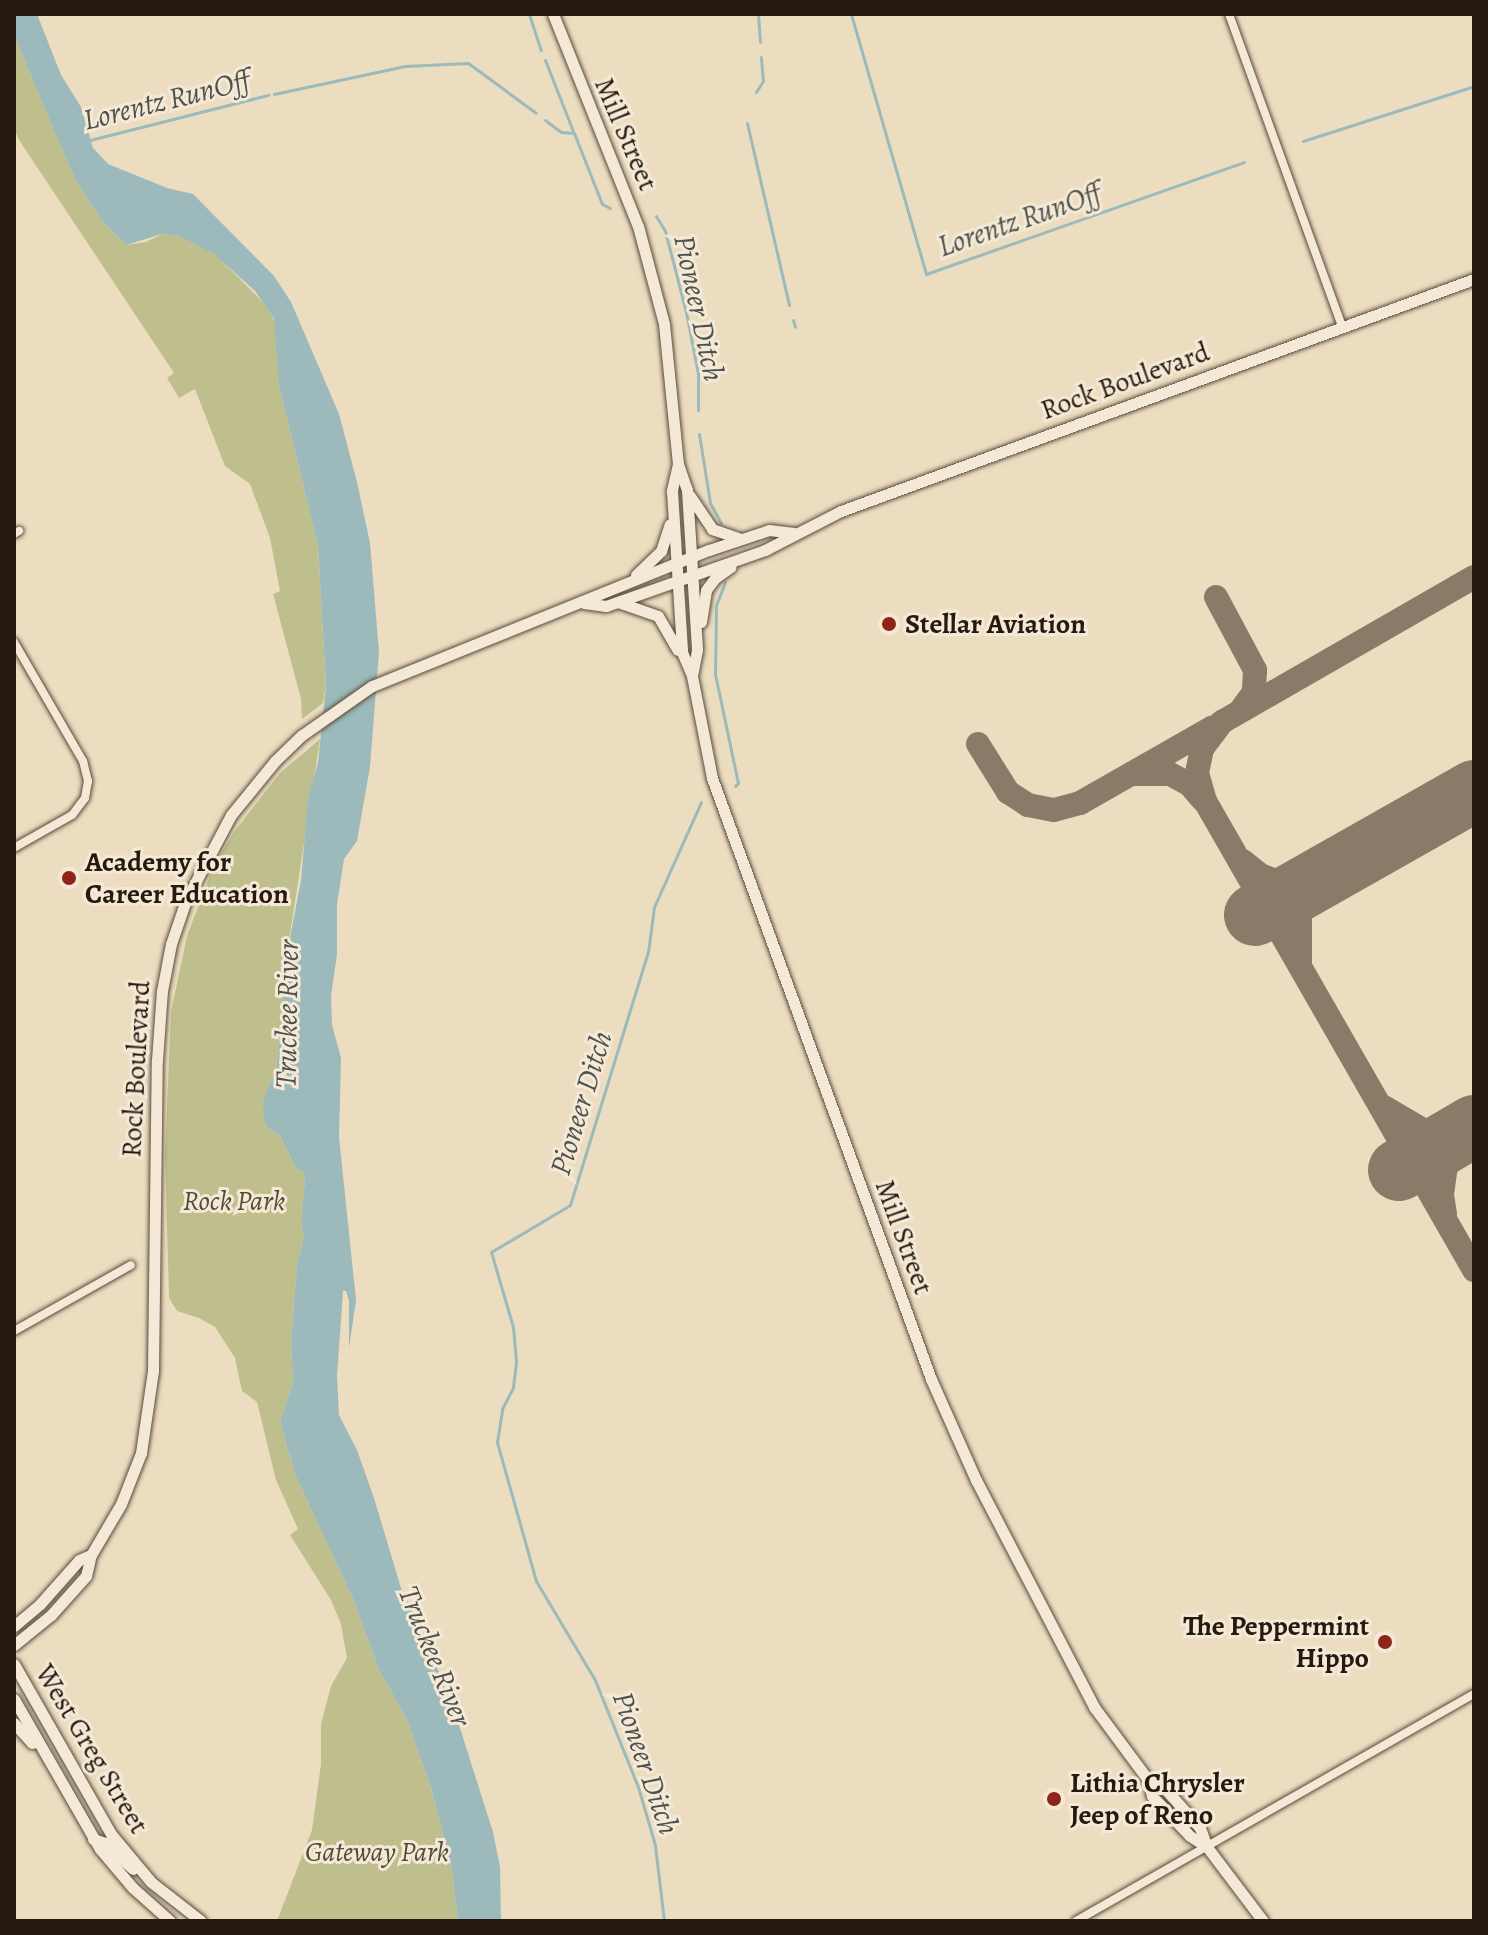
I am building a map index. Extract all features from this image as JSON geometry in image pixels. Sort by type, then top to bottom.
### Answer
[{"type":"main road","name":"Mill Street","points":[[553,14],[628,202],[653,276],[667,342],[678,464],[687,490],[697,650],[692,676],[703,744],[721,805],[935,1389],[976,1480],[1076,1677],[1106,1725],[1149,1781],[1163,1786],[1196,1823],[1207,1847],[1263,1921]]},
{"type":"main road","name":"Rock Boulevard","points":[[584,603],[599,607],[617,602],[749,556],[871,499],[1474,279]]},
{"type":"main road","name":"Mill Street","points":[[678,464],[673,482],[677,581],[684,663],[692,676]]},
{"type":"main road","points":[[687,490],[706,524],[718,532],[741,539]]},
{"type":"main road","points":[[626,582],[661,551],[673,512]]},
{"type":"main road","name":"Rock Boulevard","points":[[14,1645],[75,1590],[90,1568],[91,1555],[132,1479],[149,1418],[154,1362],[158,1034],[171,944],[194,881],[215,840],[244,797],[291,746],[341,706],[405,671],[741,539],[769,530],[794,533]]},
{"type":"main road","points":[[697,650],[706,590],[715,578],[749,556]]},
{"type":"main road","points":[[617,602],[658,616],[684,663]]},
{"type":"main road","name":"Rock Boulevard","points":[[14,1626],[40,1604],[79,1560],[91,1555]]},
{"type":"main road","name":"West Greg Street","points":[[14,1664],[100,1818],[151,1882],[201,1921]]},
{"type":"main road","name":"West Greg Street","points":[[14,1699],[93,1839],[133,1888],[170,1921]]},
{"type":"main road","points":[[14,1723],[55,1773]]},
{"type":"main road","points":[[93,1839],[101,1840],[121,1861],[151,1882]]},
{"type":"street","points":[[1229,14],[1342,327]]},
{"type":"street","points":[[14,642],[83,761],[87,790],[72,815],[14,848]]},
{"type":"street","points":[[14,1331],[131,1265]]},
{"type":"street","points":[[1076,1921],[1474,1694]]},
{"type":"green space","points":[[14,35],[75,179],[101,220],[126,245],[146,242],[162,234],[180,237],[214,253],[270,309],[276,327],[279,386],[318,546],[326,686],[323,703],[302,719],[301,699],[273,594],[280,591],[270,538],[250,484],[225,466],[195,389],[179,398],[167,378],[174,373],[19,140],[14,128]]},
{"type":"green space","name":"Rock Park","points":[[320,739],[287,954],[276,1071],[264,1099],[266,1126],[280,1136],[296,1168],[304,1173],[305,1180],[301,1220],[304,1238],[297,1264],[291,1344],[293,1382],[280,1422],[296,1477],[353,1599],[379,1670],[407,1720],[431,1788],[451,1865],[458,1921],[277,1921],[312,1830],[321,1764],[321,1724],[331,1686],[347,1658],[341,1624],[331,1600],[290,1535],[298,1529],[276,1480],[257,1402],[242,1391],[235,1358],[215,1327],[177,1311],[169,1298],[165,1155],[171,1012],[187,936],[214,865],[234,832],[280,773]]},
{"type":"water","name":"Truckee River","points":[[14,14],[37,14],[61,75],[81,107],[93,148],[108,164],[167,188],[193,194],[274,276],[291,302],[339,414],[357,482],[370,543],[379,652],[370,767],[357,841],[344,859],[337,904],[337,954],[331,996],[332,1025],[341,1058],[339,1137],[356,1300],[349,1348],[349,1301],[346,1291],[343,1291],[337,1376],[339,1415],[357,1450],[401,1588],[426,1638],[459,1725],[493,1832],[500,1867],[501,1921],[458,1921],[451,1865],[431,1788],[407,1720],[379,1670],[353,1599],[296,1477],[280,1422],[293,1382],[291,1344],[297,1264],[304,1238],[301,1220],[305,1180],[304,1173],[296,1168],[280,1136],[266,1126],[263,1113],[264,1098],[276,1071],[287,954],[301,880],[308,799],[318,762],[326,686],[318,546],[279,386],[274,318],[255,291],[213,253],[180,237],[162,234],[126,245],[101,220],[75,179],[51,123],[14,35]]},
{"type":"waterway","name":"Pioneer Ditch","points":[[529,14],[541,50]]},
{"type":"waterway","name":"Lorentz RunOff","points":[[758,14],[760,42]]},
{"type":"waterway","name":"Lorentz RunOff","points":[[851,14],[926,274],[1244,162]]},
{"type":"waterway","name":"Lorentz RunOff","points":[[756,92],[763,81],[761,57]]},
{"type":"waterway","name":"Pioneer Ditch","points":[[545,60],[573,131]]},
{"type":"waterway","name":"Lorentz RunOff","points":[[274,94],[405,66],[468,63],[536,113]]},
{"type":"waterway","name":"Lorentz RunOff","points":[[1303,141],[1474,86]]},
{"type":"waterway","name":"Lorentz RunOff","points":[[90,140],[268,95]]},
{"type":"waterway","name":"Pioneer Ditch","points":[[545,120],[561,132],[574,133],[602,204],[610,208]]},
{"type":"waterway","name":"Lorentz RunOff","points":[[747,123],[789,305]]},
{"type":"waterway","name":"Pioneer Ditch","points":[[656,216],[665,231],[686,312],[698,374],[698,410]]},
{"type":"waterway","name":"Lorentz RunOff","points":[[793,320],[795,327]]},
{"type":"waterway","name":"Pioneer Ditch","points":[[699,434],[710,503],[721,523]]},
{"type":"waterway","name":"Pioneer Ditch","points":[[725,582],[716,606],[715,674],[738,783],[735,786]]},
{"type":"waterway","name":"Pioneer Ditch","points":[[664,1921],[655,1845],[638,1787],[595,1680],[536,1581],[497,1442],[502,1409],[513,1387],[516,1361],[513,1327],[491,1252],[570,1205],[648,952],[654,907],[701,802]]},
{"type":"taxiway","points":[[1474,577],[1222,722],[1202,749],[1197,773],[1205,801],[1474,1270]]},
{"type":"taxiway","points":[[1216,597],[1255,670],[1254,692],[1241,710]]},
{"type":"taxiway","points":[[978,744],[1008,792],[1028,805],[1054,810],[1080,803],[1213,727]]},
{"type":"taxiway","points":[[1134,774],[1170,774],[1189,784],[1203,800]]},
{"type":"taxiway","points":[[1243,861],[1260,875],[1278,882],[1314,883]]},
{"type":"taxiway","points":[[1300,961],[1300,911],[1314,883]]},
{"type":"taxiway","points":[[1384,1107],[1423,1130],[1449,1131],[1474,1125]]},
{"type":"taxiway","points":[[1445,1214],[1442,1194],[1446,1167],[1456,1147],[1474,1128]]},
{"type":"runway","points":[[1255,915],[1474,791]]},
{"type":"runway","points":[[1399,1170],[1474,1126]]},
{"type":"place","name":"Stellar Aviation","points":[[889,624]]},
{"type":"place","name":"Academy for Career Education","points":[[69,878]]},
{"type":"place","name":"The Peppermint Hippo","points":[[1385,1642]]},
{"type":"place","name":"Lithia Chrysler Jeep of Reno","points":[[1054,1799]]},
{"type":"park label","name":"Gateway Park","points":[[377,1852]]}]
